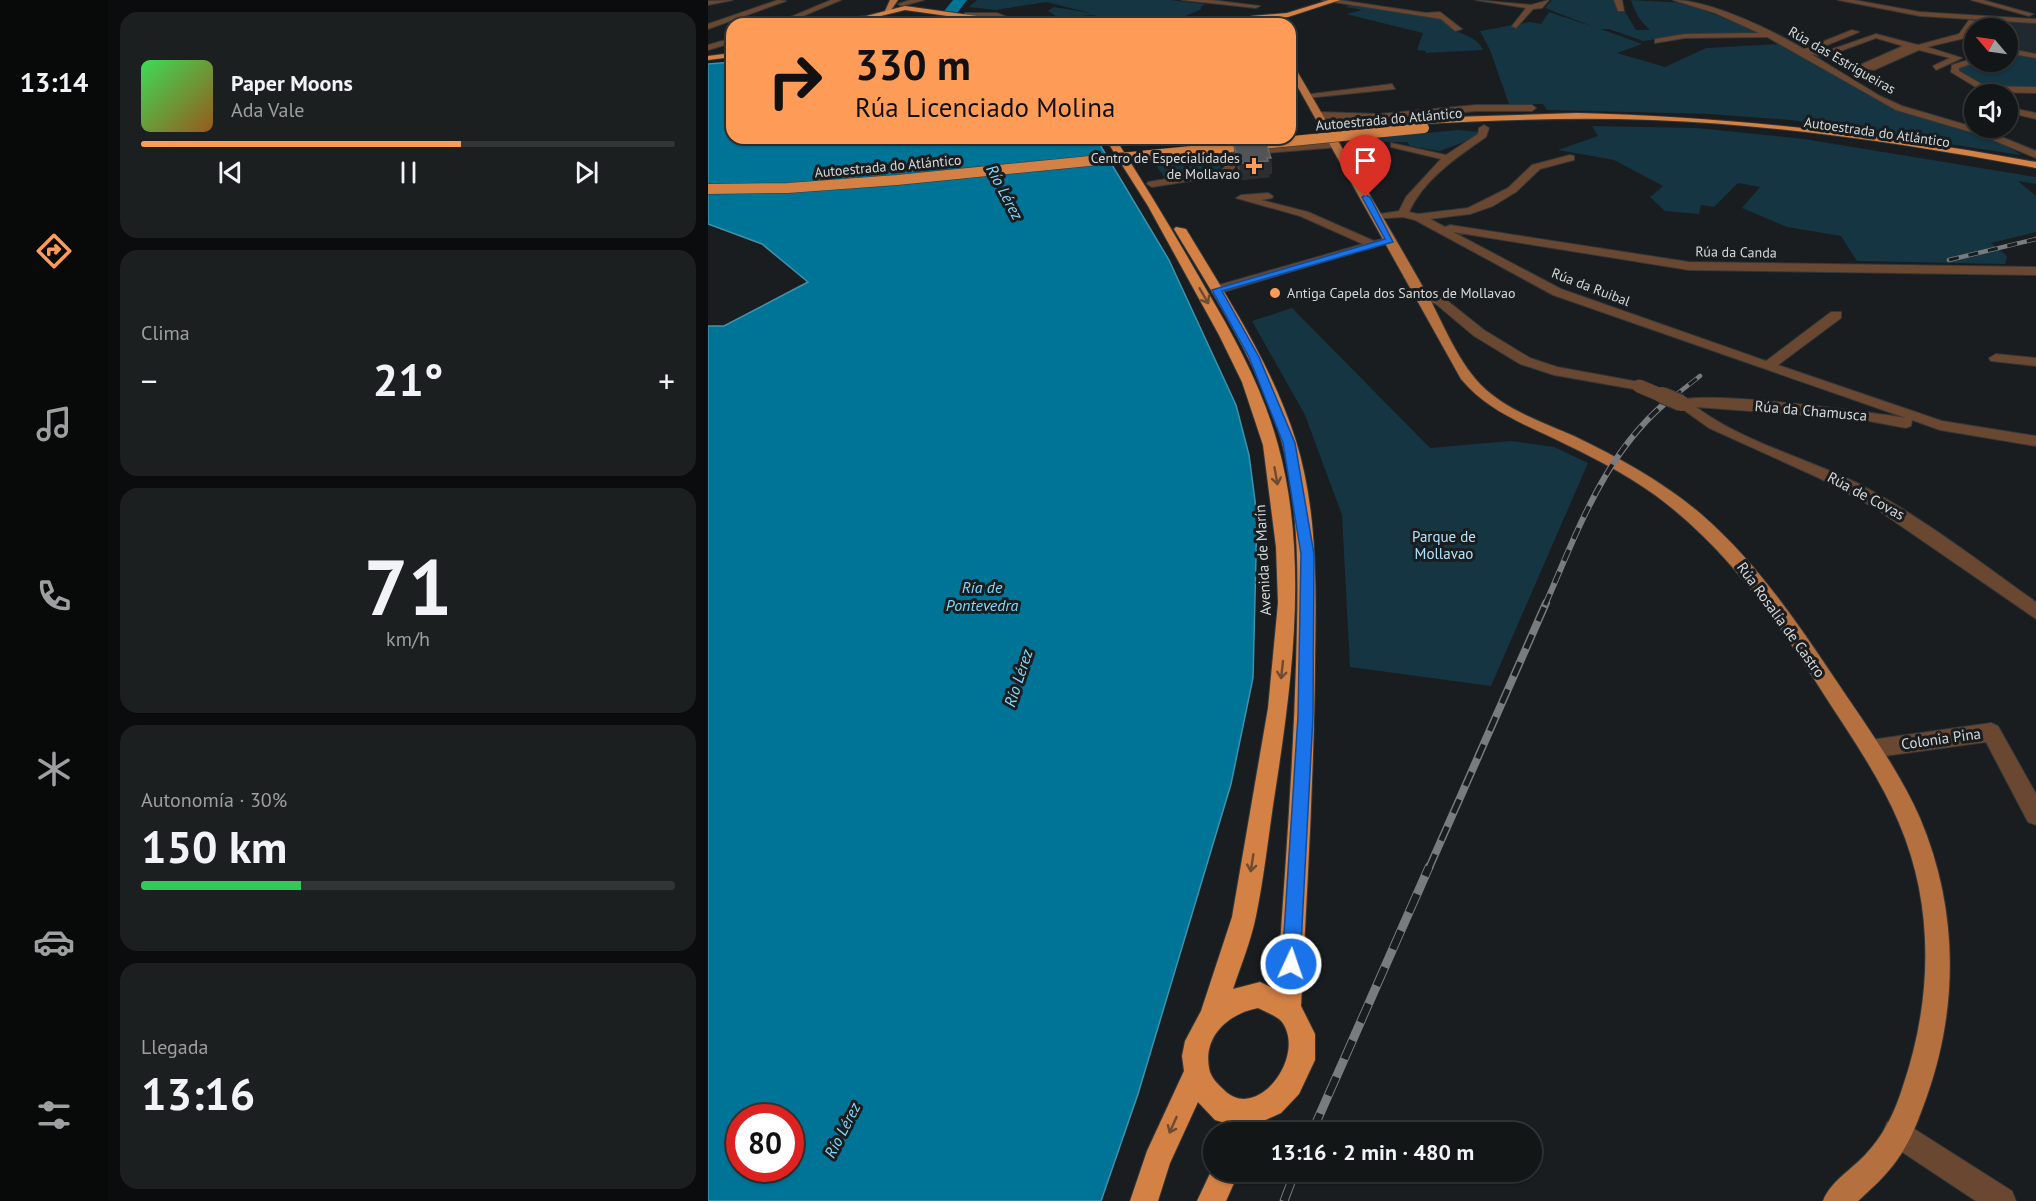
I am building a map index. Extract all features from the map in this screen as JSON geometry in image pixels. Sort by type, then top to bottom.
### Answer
[{"type":"highway","points":[[1281,18],[1332,0]]},
{"type":"highway","points":[[901,6],[939,14],[982,18]]},
{"type":"highway","points":[[872,18],[888,14],[901,6],[939,14]]},
{"type":"highway","points":[[960,15],[967,18]]},
{"type":"highway","points":[[1256,18],[1259,16],[1265,18]]},
{"type":"highway","points":[[708,53],[726,53]]},
{"type":"highway","points":[[708,58],[726,54]]},
{"type":"highway","name":"Autoestrada do Atlántico","points":[[1296,134],[1422,125],[1551,121],[1718,126],[2022,166],[2036,165]]},
{"type":"highway","name":"Autoestrada do Atlántico","points":[[1296,138],[1422,125]]},
{"type":"highway","name":"Avenida de Marín","points":[[1114,144],[1153,206],[1231,344],[1249,382],[1271,445],[1285,547],[1287,603],[1278,708],[1244,917],[1213,1014]]},
{"type":"highway","name":"Autoestrada do Atlántico","points":[[708,182],[899,172],[1188,144]]},
{"type":"highway","name":"Autoestrada do Atlántico","points":[[708,189],[788,188],[897,180],[1241,144]]},
{"type":"highway","points":[[1129,146],[1254,357],[1289,443],[1307,554],[1305,716],[1288,1009]]},
{"type":"highway","name":"Autoestrada do Atlántico","points":[[2022,166],[2036,172]]},
{"type":"highway","points":[[1144,1201],[1157,1161],[1197,1072],[1198,1041],[1213,1014],[1235,999],[1260,995],[1275,999],[1288,1009],[1298,1023],[1302,1040],[1302,1059],[1296,1077],[1284,1095],[1246,1122]]},
{"type":"highway","points":[[1197,1072],[1204,1090],[1216,1103],[1244,1122]]},
{"type":"highway","points":[[1211,1201],[1220,1182]]},
{"type":"main road","points":[[888,14],[901,6]]},
{"type":"main road","name":"Rúa Rosalía de Castro","points":[[1296,76],[1422,296],[1457,362],[1473,385],[1490,401],[1510,412],[1627,469],[1670,497],[1733,554],[1768,596],[1870,750],[1918,842],[1933,900],[1940,947],[1938,1002],[1929,1049],[1910,1106],[1885,1155],[1837,1201]]},
{"type":"street","points":[[708,3],[729,0]]},
{"type":"street","points":[[752,0],[785,1]]},
{"type":"street","points":[[793,18],[837,0]]},
{"type":"street","points":[[901,6],[920,0]]},
{"type":"street","points":[[1186,0],[1254,3],[1259,16]]},
{"type":"street","points":[[1332,0],[1439,17]]},
{"type":"street","points":[[1350,0],[1348,1],[1440,15],[1458,29]]},
{"type":"street","points":[[1480,0],[1538,4]]},
{"type":"street","points":[[1618,0],[1621,9]]},
{"type":"street","name":"Rúa das Estrigueiras","points":[[1677,0],[1718,11],[1793,46],[1877,98],[1899,108],[1938,117],[2014,144],[2036,155]]},
{"type":"street","points":[[1842,0],[1906,13],[1964,20]]},
{"type":"street","points":[[1975,0],[2036,19]]},
{"type":"street","points":[[735,18],[785,1]]},
{"type":"street","points":[[1515,26],[1538,4]]},
{"type":"street","points":[[727,18],[742,6]]},
{"type":"street","points":[[1377,6],[1387,9]]},
{"type":"street","points":[[960,15],[969,7]]},
{"type":"street","points":[[732,13],[746,14]]},
{"type":"street","points":[[722,23],[726,19]]},
{"type":"street","points":[[2018,19],[2036,19]]},
{"type":"street","points":[[708,27],[726,22]]},
{"type":"street","points":[[1793,46],[1865,25]]},
{"type":"street","points":[[1847,47],[1888,58],[1915,46],[1962,36],[1964,31]]},
{"type":"street","points":[[1855,32],[1807,50],[1824,56],[1876,36],[1958,58],[1936,68]]},
{"type":"street","name":"Rúa das Estrigueiras","points":[[1658,41],[1685,36],[1770,35]]},
{"type":"street","points":[[708,48],[726,42]]},
{"type":"street","points":[[1932,44],[1964,53]]},
{"type":"street","points":[[2018,52],[2036,56]]},
{"type":"street","points":[[1964,64],[1955,67],[1955,72],[1975,84]]},
{"type":"street","points":[[1307,95],[1392,87]]},
{"type":"street","points":[[2018,91],[2036,90]]},
{"type":"street","points":[[1319,115],[1379,117],[1476,108],[1532,108]]},
{"type":"street","points":[[2018,112],[2036,116]]},
{"type":"street","points":[[1404,213],[1410,199],[1448,158],[1483,135],[1484,128]]},
{"type":"street","points":[[2014,144],[2036,147]]},
{"type":"street","points":[[1139,160],[1336,145]]},
{"type":"street","points":[[1394,145],[1448,158]]},
{"type":"street","points":[[1152,184],[1224,174],[1230,167],[1224,154]]},
{"type":"street","points":[[1419,218],[1470,211],[1489,204],[1512,190],[1536,167],[1570,158]]},
{"type":"street","points":[[1404,213],[1442,173]]},
{"type":"street","points":[[1268,196],[1241,198],[1304,214],[1374,245]]},
{"type":"street","name":"Rúa da Ruibal","points":[[1377,217],[1404,213],[1419,218],[1438,226],[1557,292],[1940,425],[2036,441]]},
{"type":"street","name":"Rúa da Canda","points":[[1438,226],[1689,266],[2036,271]]},
{"type":"street","points":[[1216,290],[1390,240]]},
{"type":"street","points":[[1422,296],[1440,301],[1479,333],[1532,364],[1639,386],[1682,403]]},
{"type":"street","points":[[1768,366],[1836,315]]},
{"type":"street","points":[[1996,358],[2036,363]]},
{"type":"street","name":"Rúa da Chamusca","points":[[1682,403],[1709,402],[1858,414],[1923,425],[1940,425]]},
{"type":"street","name":"Rúa de Covas","points":[[1682,403],[1692,412],[1720,427],[1825,474],[1900,513],[2036,612]]},
{"type":"street","name":"Colonia Pina","points":[[1870,750],[1991,732],[2036,815]]},
{"type":"street","points":[[1897,1132],[2002,1201]]},
{"type":"shaded area","points":[[2018,22],[2036,23],[2036,53],[2018,50]]},
{"type":"green space","points":[[977,0],[1170,0],[1205,4],[1200,8],[1202,9],[1180,18],[1082,16],[1059,18],[1048,11],[1054,7],[1091,13],[1046,2],[996,10],[969,7]]},
{"type":"green space","points":[[1552,0],[1618,0],[1636,30],[1650,30],[1639,17],[1631,0],[1687,3],[1762,34],[1688,35],[1643,41],[1609,29],[1601,29],[1642,44],[1617,53],[1665,67],[1706,48],[1782,44],[1892,107],[1964,131],[1964,138],[1985,138],[2006,145],[2021,155],[1791,120],[1710,114],[1547,110],[1543,104],[1509,104],[1490,50],[1480,31],[1530,22],[1541,24],[1549,12],[1594,27],[1545,8]]},
{"type":"green space","points":[[1350,5],[1443,19],[1454,28],[1451,29],[1474,39],[1483,50],[1426,53],[1426,51],[1417,50],[1423,33],[1346,14],[1362,10],[1346,7]]},
{"type":"green space","points":[[2018,55],[2036,57],[2036,90],[2018,90],[2018,84],[1975,84],[1955,72],[1955,67],[1964,65],[1964,72],[2018,72]]},
{"type":"green space","points":[[1592,126],[1697,128],[1804,139],[2036,177],[2036,184],[2018,181],[2036,196],[2036,232],[1991,243],[2007,256],[2005,264],[1857,261],[1841,236],[1787,227],[1742,208],[1760,187],[1738,183],[1714,207],[1701,205],[1699,214],[1665,211],[1650,197],[1663,186],[1614,160],[1558,150],[1598,136]]},
{"type":"green space","points":[[1458,130],[1479,132],[1477,137],[1440,151],[1410,146],[1407,142],[1381,142],[1386,150],[1352,154],[1344,141]]},
{"type":"green space","points":[[1215,160],[1221,167],[1219,171],[1166,180],[1156,165]]},
{"type":"green space","name":"Parque de Mollavao","points":[[1292,308],[1430,448],[1511,441],[1554,447],[1588,463],[1491,686],[1350,667],[1342,515],[1305,415],[1252,321]]},
{"type":"water","name":"Ría de Pontevedra","points":[[726,62],[726,144],[1100,144],[1169,260],[1236,405],[1249,455],[1257,516],[1253,678],[1231,784],[1138,1094],[1101,1201],[708,1201],[708,326],[724,326],[808,282],[762,244],[708,224],[708,64]]},
{"type":"building","points":[[1234,144],[1266,144],[1271,158],[1267,158],[1268,161],[1239,163]]},
{"type":"waterway","points":[[949,18],[947,16],[960,0]]},
{"type":"railway","points":[[1949,260],[2036,239]]},
{"type":"railway","points":[[1673,397],[1700,376]]},
{"type":"railway","points":[[1545,605],[1583,519],[1613,464],[1630,439],[1675,395]]},
{"type":"railway","points":[[1429,868],[1546,603]]},
{"type":"railway","points":[[1316,1122],[1429,867]]},
{"type":"railway","points":[[1284,1201],[1291,1182]]},
{"type":"place","name":"Centro de Especialidades de Mollavao","points":[[1254,166]]},
{"type":"place","name":"Antiga Capela dos Santos de Mollavao","points":[[1275,293]]},
{"type":"route","points":[[1291,964],[1305,716],[1307,554],[1303,516],[1289,443],[1271,393],[1254,357],[1216,290],[1390,240],[1366,197]]},
{"type":"water label","name":"Río Lérez","points":[[1005,192]]},
{"type":"water label","name":"Río Lérez","points":[[1018,678]]},
{"type":"water label","name":"Río Lérez","points":[[842,1130]]}]
